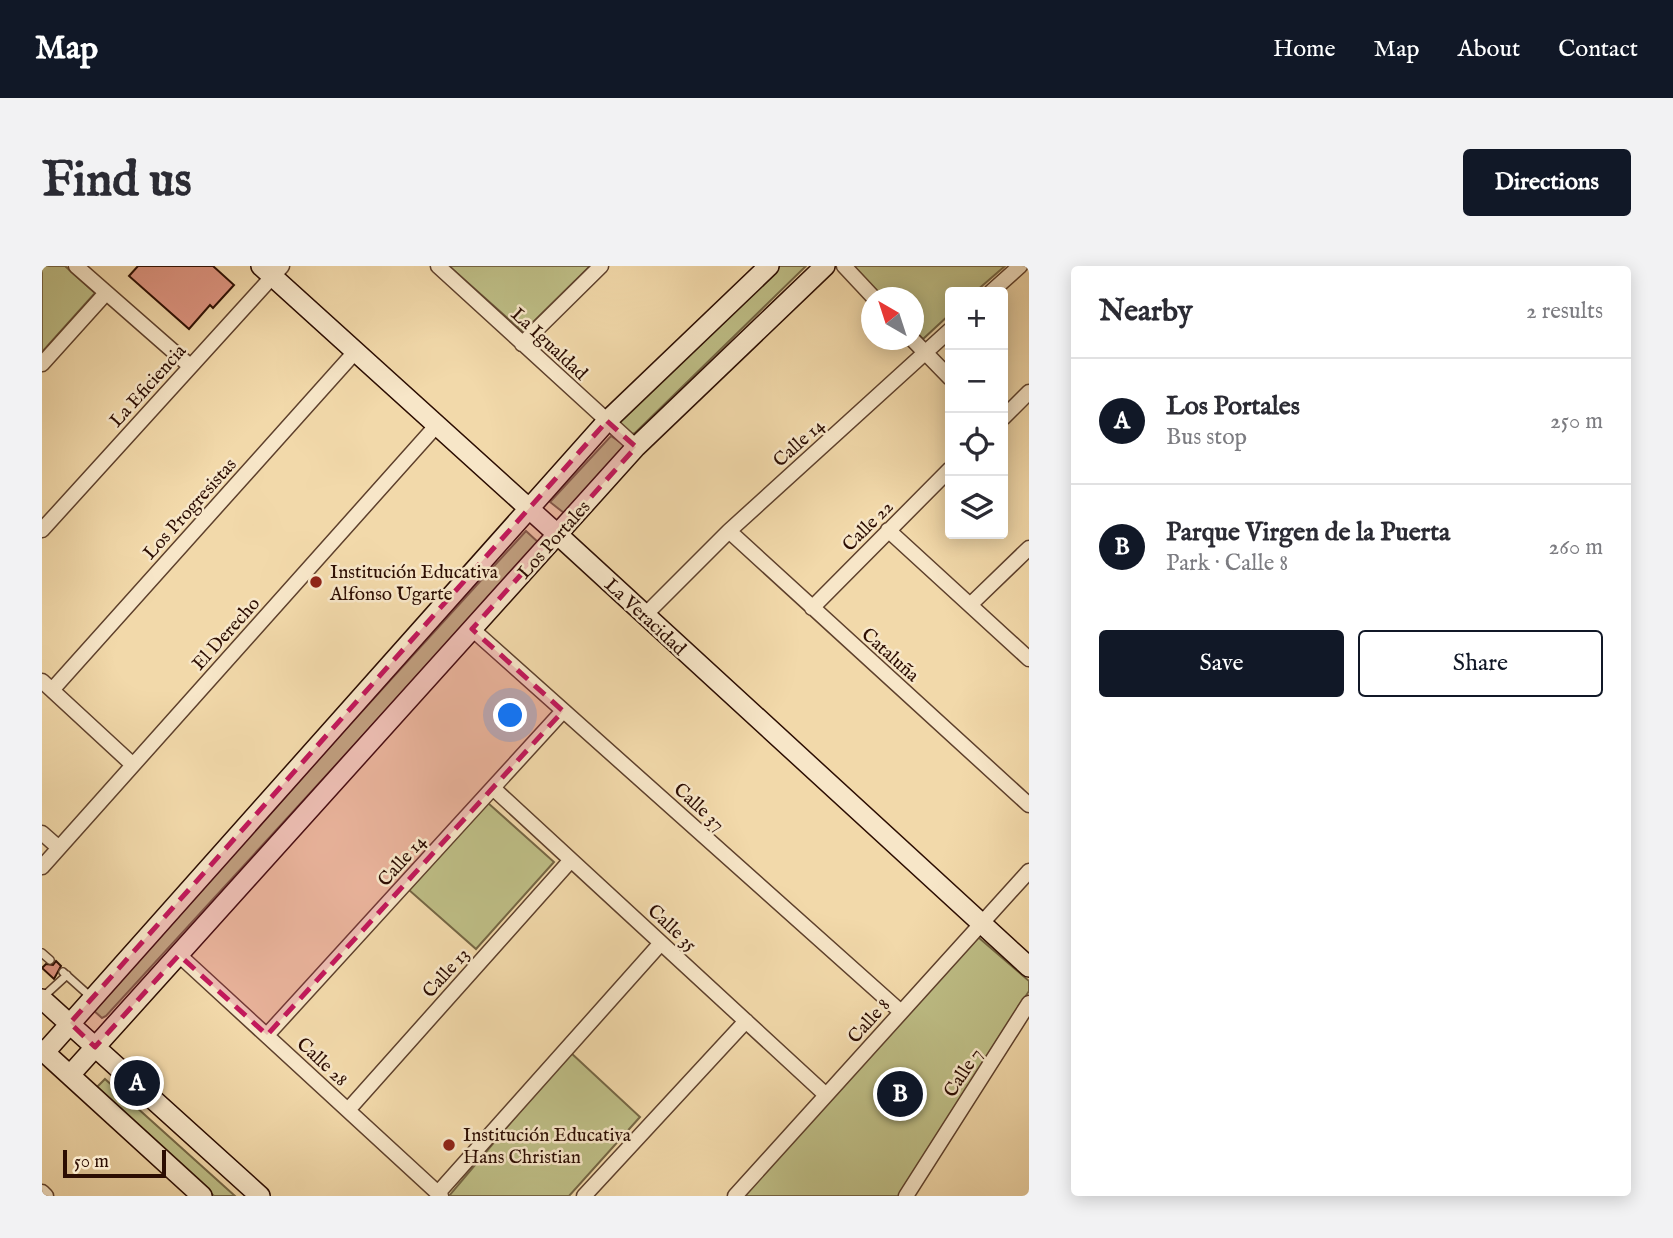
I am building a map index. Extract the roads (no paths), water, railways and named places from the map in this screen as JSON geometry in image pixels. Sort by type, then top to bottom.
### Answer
[{"type":"street","points":[[76,266],[190,366]]},
{"type":"street","name":"La Igualdad","points":[[438,266],[636,447]]},
{"type":"street","points":[[522,344],[601,266]]},
{"type":"street","name":"Los Portales","points":[[43,1051],[93,999],[607,421],[769,266]]},
{"type":"street","name":"Los Portales","points":[[71,1075],[636,447],[825,266]]},
{"type":"street","points":[[844,266],[864,287]]},
{"type":"street","points":[[997,287],[1020,266],[1029,274]]},
{"type":"street","name":"La Veracidad","points":[[272,269],[355,352],[1029,967]]},
{"type":"street","name":"La Eficiencia","points":[[42,530],[190,366],[272,269]]},
{"type":"street","points":[[42,364],[106,293]]},
{"type":"street","name":"Calle 14","points":[[645,615],[729,531],[945,335]]},
{"type":"street","points":[[923,350],[945,373]]},
{"type":"street","name":"Los Progresistas","points":[[47,685],[355,352]]},
{"type":"street","points":[[1008,413],[1029,393]]},
{"type":"street","name":"El Derecho","points":[[42,867],[436,426]]},
{"type":"street","name":"Calle 22","points":[[812,608],[945,474]]},
{"type":"street","points":[[888,530],[1029,659]]},
{"type":"street","name":"Cataluña","points":[[729,531],[1029,805]]},
{"type":"street","points":[[970,605],[1027,555]]},
{"type":"street","name":"Calle 37","points":[[472,629],[901,1012]]},
{"type":"street","points":[[47,685],[133,765]]},
{"type":"street","name":"Calle 14","points":[[267,1035],[563,711]]},
{"type":"street","name":"Calle 35","points":[[493,788],[826,1095]]},
{"type":"street","points":[[42,833],[59,848]]},
{"type":"street","name":"Calle 13","points":[[348,1110],[571,860]]},
{"type":"street","name":"Calle 8","points":[[735,1196],[1029,871]]},
{"type":"street","points":[[440,1195],[661,943]]},
{"type":"street","name":"Calle 28","points":[[179,955],[440,1195]]},
{"type":"street","points":[[42,998],[260,1196]]},
{"type":"street","name":"Calle 7","points":[[906,1196],[1029,1003]]},
{"type":"street","points":[[584,1196],[746,1021]]},
{"type":"street","points":[[43,1051],[202,1196]]},
{"type":"street","points":[[42,1192],[46,1196]]},
{"type":"lane","points":[[42,953],[50,960]]},
{"type":"lane","points":[[42,998],[65,973],[93,999]]},
{"type":"place","name":"Institución Educativa Alfonso Ugarte","points":[[316,582]]},
{"type":"place","name":"Los Portales","points":[[137,1083]]},
{"type":"place","name":"Parque Virgen de la Puerta","points":[[900,1094]]},
{"type":"place","name":"Institución Educativa Hans Christian","points":[[449,1145]]}]
